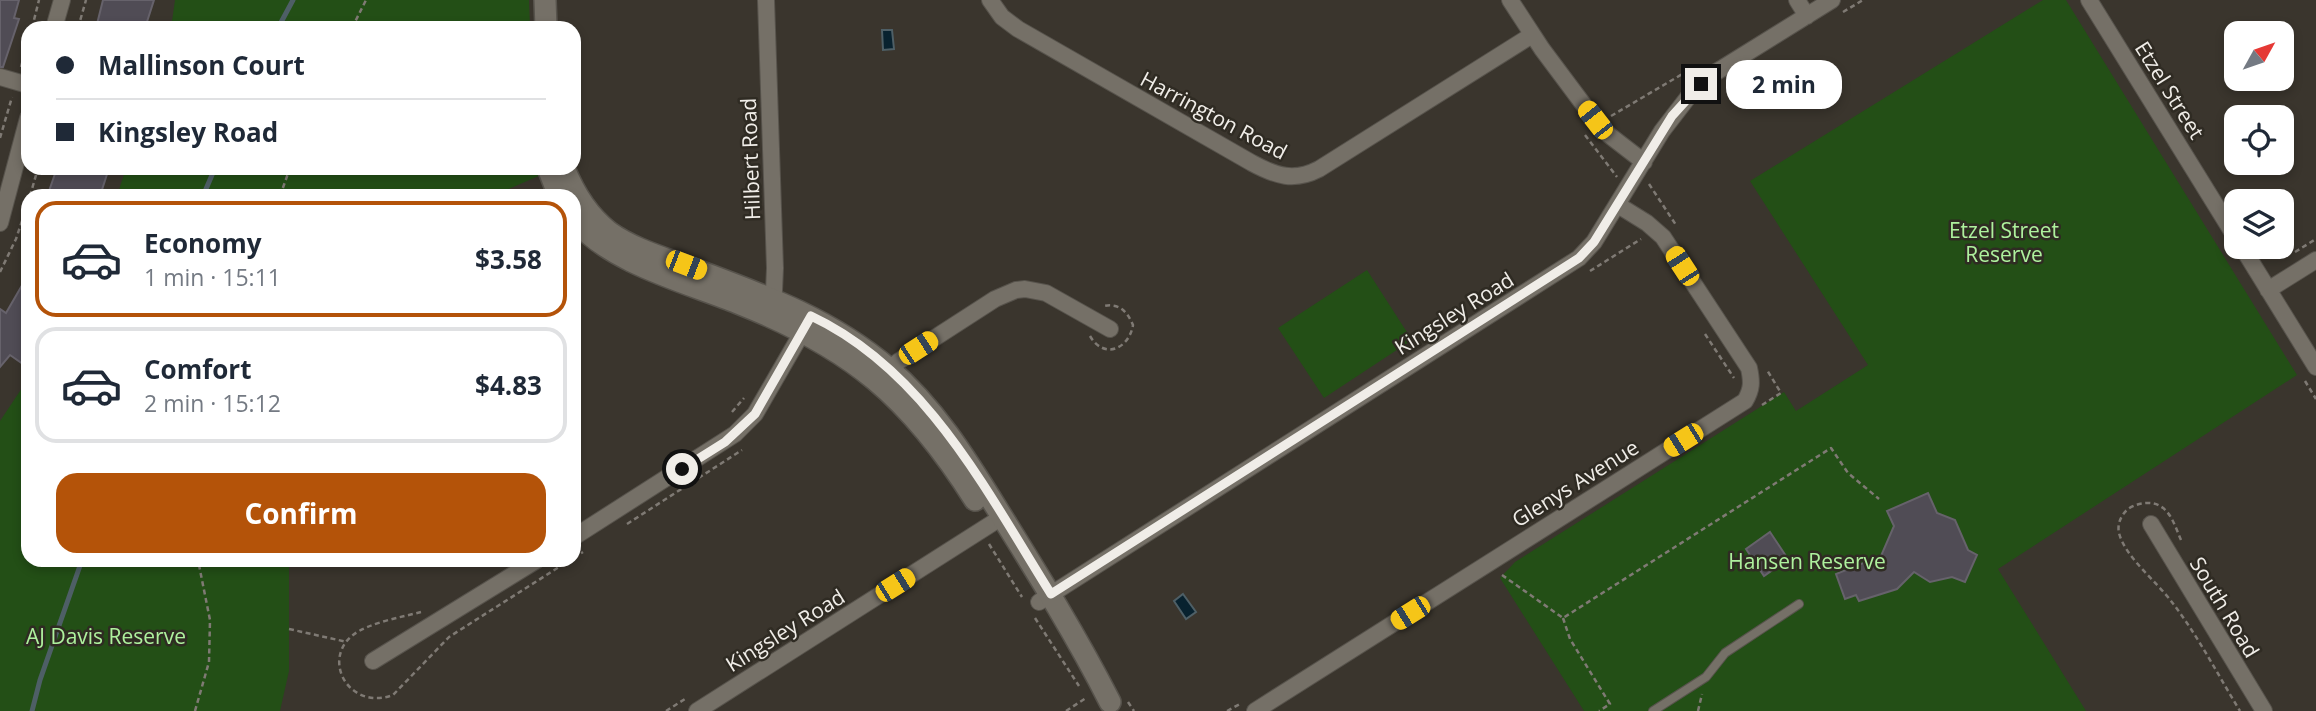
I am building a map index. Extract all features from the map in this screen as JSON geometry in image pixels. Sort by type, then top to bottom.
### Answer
[{"type":"street","points":[[56,21],[62,0]]},
{"type":"street","points":[[545,0],[546,21]]},
{"type":"street","name":"Hilbert Road","points":[[766,0],[775,268],[770,307]]},
{"type":"street","name":"Harrington Road","points":[[990,0],[1002,17],[1018,29],[1252,163],[1273,174],[1290,177],[1318,169],[1532,35]]},
{"type":"street","points":[[1510,0],[1532,35],[1602,128],[1644,162]]},
{"type":"street","points":[[1797,0],[1807,16]]},
{"type":"street","name":"Etzel Street","points":[[2089,0],[2224,219]]},
{"type":"street","name":"Kingsley Road","points":[[1038,604],[1579,258],[1594,242],[1672,116],[1701,84],[1807,16],[1836,7]]},
{"type":"street","points":[[0,77],[21,83]]},
{"type":"street","points":[[0,223],[21,144]]},
{"type":"street","points":[[581,202],[595,220],[612,234],[807,324],[838,351],[883,375],[992,524],[1038,604],[1108,706]]},
{"type":"street","name":"Glenys Avenue","points":[[1255,711],[1745,401],[1751,391],[1749,368],[1663,237],[1647,223],[1618,205]]},
{"type":"street","points":[[581,226],[598,242],[627,259],[770,307]]},
{"type":"street","points":[[2250,259],[2316,368]]},
{"type":"street","points":[[2269,290],[2316,260]]},
{"type":"street","points":[[883,375],[995,299],[1016,290],[1046,293],[1110,329]]},
{"type":"street","points":[[581,533],[735,434],[755,414],[807,324]]},
{"type":"street","name":"Kingsley Road","points":[[697,711],[992,524]]},
{"type":"street","name":"South Road","points":[[2151,524],[2264,711]]},
{"type":"street","points":[[373,661],[526,567]]},
{"type":"lane","points":[[1653,711],[1706,677],[1725,653],[1800,604]]},
{"type":"path","points":[[34,21],[39,0]]},
{"type":"path","points":[[80,21],[86,0]]},
{"type":"path","points":[[356,21],[366,0]]},
{"type":"path","points":[[1836,7],[1863,0]]},
{"type":"path","points":[[1611,117],[1696,66]]},
{"type":"path","points":[[1585,135],[1621,182],[1629,186]]},
{"type":"path","points":[[0,272],[21,224]]},
{"type":"path","points":[[1087,332],[1093,342],[1105,350],[1123,345],[1131,333],[1133,325],[1125,310],[1111,304],[1095,304]]},
{"type":"path","points":[[1699,324],[1738,387]]},
{"type":"path","points":[[729,415],[745,397]]},
{"type":"path","points":[[992,524],[990,547],[1038,604],[1079,686]]},
{"type":"path","points":[[195,711],[209,662],[210,630],[199,567]]},
{"type":"path","points":[[2172,602],[2240,711]]},
{"type":"path","points":[[1563,618],[1570,639],[1611,704],[1599,711]]},
{"type":"path","points":[[289,629],[347,642]]},
{"type":"path","points":[[1066,711],[1086,698],[1134,711]]},
{"type":"path","points":[[1227,711],[1239,704]]},
{"type":"green space","points":[[175,0],[529,0],[530,21],[172,21]]},
{"type":"green space","points":[[2043,0],[2066,0],[2297,375],[1998,569],[2086,711],[1584,711],[1500,578],[1515,562],[1784,392],[1796,411],[1868,365],[1750,181]]},
{"type":"green space","points":[[124,175],[541,175],[508,189],[119,189]]},
{"type":"green space","points":[[1367,270],[1412,340],[1324,398],[1278,328]]},
{"type":"green space","name":"AJ Davis Reserve","points":[[21,390],[21,567],[289,567],[289,671],[280,711],[0,711],[0,421]]},
{"type":"water","points":[[882,30],[892,30],[894,49],[883,50]]},
{"type":"water","points":[[1183,594],[1196,612],[1186,619],[1174,601]]},
{"type":"building","points":[[0,0],[19,0],[14,18],[19,19],[3,67],[0,67]]},
{"type":"building","points":[[103,0],[154,0],[147,21],[98,21]]},
{"type":"building","points":[[55,175],[107,175],[102,189],[50,189]]},
{"type":"building","points":[[21,287],[21,363],[10,355],[0,367],[0,309],[6,313]]},
{"type":"building","points":[[1928,493],[1937,513],[1955,520],[1968,550],[1977,555],[1965,582],[1952,577],[1930,582],[1914,572],[1897,589],[1859,601],[1856,595],[1845,599],[1836,574],[1881,556],[1894,526],[1887,511]]},
{"type":"building","points":[[1770,532],[1788,559],[1764,576],[1746,549]]},
{"type":"waterway","points":[[282,21],[293,0]]},
{"type":"waterway","points":[[206,189],[212,175]]},
{"type":"waterway","points":[[32,711],[40,680],[80,567]]},
{"type":"route","points":[[682,469],[725,442],[755,414],[811,316],[847,338],[888,369],[936,418],[968,462],[1051,594],[1579,258],[1594,242],[1672,116],[1701,84]]},
{"type":"park label","name":"Etzel Street Reserve","points":[[2004,242]]},
{"type":"park label","name":"Hansen Reserve","points":[[1807,561]]}]
